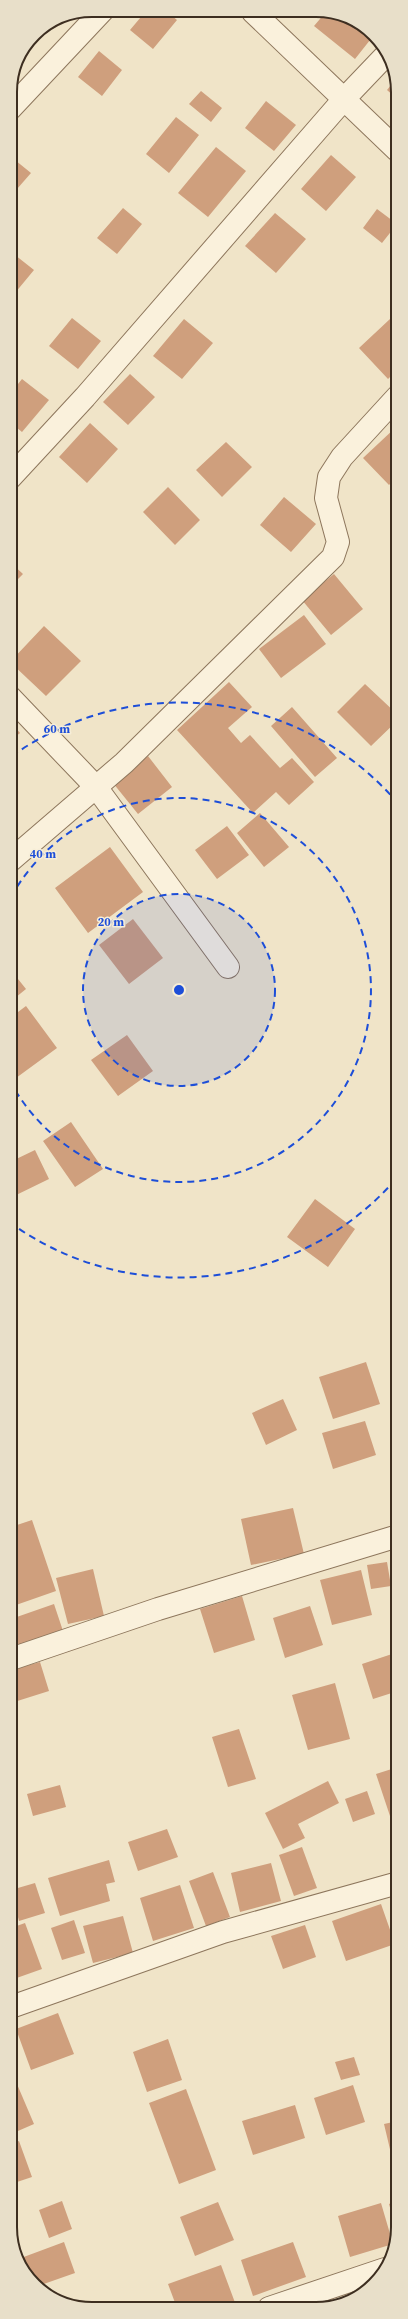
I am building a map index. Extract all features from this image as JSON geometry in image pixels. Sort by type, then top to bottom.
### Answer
[{"type":"street","points":[[17,102],[96,17]]},
{"type":"street","points":[[258,17],[391,144]]},
{"type":"street","points":[[17,470],[85,397],[344,99],[383,59]]},
{"type":"street","points":[[17,855],[130,758],[333,557],[338,542],[326,498],[329,477],[342,457],[391,404]]},
{"type":"street","points":[[17,704],[96,787],[228,967]]},
{"type":"street","points":[[17,1657],[158,1610],[391,1538]]},
{"type":"street","points":[[17,2005],[224,1932],[391,1885]]},
{"type":"street","points":[[286,2302],[376,2272]]},
{"type":"building","points":[[141,17],[173,17],[177,20],[153,49],[130,30]]},
{"type":"building","points":[[322,17],[331,18],[354,27],[370,40],[355,59],[314,26]]},
{"type":"building","points":[[99,51],[122,70],[102,96],[78,77]]},
{"type":"building","points":[[390,86],[391,94],[387,90]]},
{"type":"building","points":[[201,91],[222,108],[211,122],[189,104]]},
{"type":"building","points":[[266,101],[296,125],[274,151],[245,128]]},
{"type":"building","points":[[176,117],[199,135],[169,173],[146,154]]},
{"type":"building","points":[[216,147],[246,171],[208,217],[178,193]]},
{"type":"building","points":[[331,155],[356,177],[326,211],[301,189]]},
{"type":"building","points":[[17,162],[31,173],[17,189]]},
{"type":"building","points":[[123,208],[142,224],[117,254],[97,238]]},
{"type":"building","points":[[377,209],[391,220],[391,232],[382,243],[363,228]]},
{"type":"building","points":[[275,213],[306,239],[276,273],[245,246]]},
{"type":"building","points":[[17,257],[34,270],[17,291]]},
{"type":"building","points":[[72,318],[101,341],[78,369],[49,346]]},
{"type":"building","points":[[184,319],[213,343],[182,379],[153,356]]},
{"type":"building","points":[[390,319],[391,376],[388,379],[359,348]]},
{"type":"building","points":[[130,374],[155,397],[128,425],[103,402]]},
{"type":"building","points":[[22,379],[49,400],[22,432],[17,428],[17,385]]},
{"type":"building","points":[[90,423],[118,449],[87,483],[59,457]]},
{"type":"building","points":[[391,432],[391,483],[389,485],[363,458]]},
{"type":"building","points":[[226,442],[252,467],[222,497],[196,470]]},
{"type":"building","points":[[168,487],[200,520],[175,545],[143,512]]},
{"type":"building","points":[[284,497],[316,524],[291,552],[260,525]]},
{"type":"building","points":[[17,568],[23,574],[17,580]]},
{"type":"building","points":[[334,574],[363,609],[331,635],[302,600]]},
{"type":"building","points":[[304,615],[326,644],[281,678],[259,649]]},
{"type":"building","points":[[44,626],[81,661],[46,696],[17,669],[17,655]]},
{"type":"building","points":[[229,682],[252,707],[228,728],[241,743],[250,735],[280,768],[292,758],[314,782],[289,805],[276,792],[253,813],[177,730]]},
{"type":"building","points":[[365,684],[391,708],[391,727],[371,746],[337,712]]},
{"type":"building","points":[[292,707],[337,758],[315,777],[271,726]]},
{"type":"building","points":[[148,756],[172,787],[138,814],[113,783]]},
{"type":"building","points":[[260,813],[289,847],[264,867],[237,833]]},
{"type":"building","points":[[227,826],[249,855],[217,879],[195,850]]},
{"type":"building","points":[[110,847],[143,892],[88,933],[55,888]]},
{"type":"building","points":[[133,919],[163,958],[129,984],[99,945]]},
{"type":"building","points":[[17,978],[26,989],[17,996]]},
{"type":"building","points":[[26,1006],[57,1048],[17,1077],[17,1013]]},
{"type":"building","points":[[127,1035],[153,1071],[118,1096],[91,1060]]},
{"type":"building","points":[[71,1122],[103,1169],[75,1187],[43,1141]]},
{"type":"building","points":[[35,1150],[49,1179],[17,1195],[17,1159]]},
{"type":"building","points":[[315,1199],[355,1229],[328,1267],[287,1237]]},
{"type":"building","points":[[366,1362],[380,1404],[333,1419],[319,1377]]},
{"type":"building","points":[[283,1399],[297,1430],[266,1445],[252,1413]]},
{"type":"building","points":[[365,1421],[376,1455],[333,1469],[322,1433]]},
{"type":"building","points":[[293,1508],[304,1554],[251,1565],[241,1519]]},
{"type":"building","points":[[32,1520],[56,1591],[17,1605],[17,1525]]},
{"type":"building","points":[[387,1562],[391,1586],[371,1589],[367,1565]]},
{"type":"building","points":[[93,1569],[104,1616],[68,1624],[56,1578]]},
{"type":"building","points":[[361,1570],[372,1615],[332,1625],[320,1580]]},
{"type":"building","points":[[242,1596],[255,1640],[214,1653],[200,1609]]},
{"type":"building","points":[[54,1604],[63,1631],[17,1647],[17,1617]]},
{"type":"building","points":[[310,1606],[323,1645],[285,1658],[273,1618]]},
{"type":"building","points":[[391,1654],[391,1693],[373,1699],[362,1664]]},
{"type":"building","points":[[40,1662],[49,1691],[17,1701],[17,1668]]},
{"type":"building","points":[[335,1683],[350,1739],[308,1750],[292,1695]]},
{"type":"building","points":[[239,1729],[256,1779],[228,1787],[212,1737]]},
{"type":"building","points":[[391,1769],[391,1819],[376,1774]]},
{"type":"building","points":[[328,1781],[339,1803],[298,1824],[305,1838],[283,1849],[265,1813]]},
{"type":"building","points":[[60,1785],[66,1807],[33,1816],[27,1794]]},
{"type":"building","points":[[367,1791],[375,1814],[353,1822],[345,1799]]},
{"type":"building","points":[[167,1829],[178,1857],[138,1871],[128,1842]]},
{"type":"building","points":[[302,1847],[317,1888],[294,1896],[279,1855]]},
{"type":"building","points":[[109,1860],[115,1882],[106,1884],[110,1901],[60,1916],[48,1878]]},
{"type":"building","points":[[271,1863],[281,1901],[240,1912],[231,1873]]},
{"type":"building","points":[[213,1872],[230,1917],[206,1926],[189,1881]]},
{"type":"building","points":[[35,1883],[45,1913],[19,1921],[17,1913],[17,1888]]},
{"type":"building","points":[[180,1885],[194,1928],[153,1941],[140,1898]]},
{"type":"building","points":[[381,1904],[391,1933],[391,1945],[346,1961],[332,1921]]},
{"type":"building","points":[[123,1916],[133,1953],[93,1963],[83,1926]]},
{"type":"building","points":[[74,1920],[85,1953],[62,1960],[51,1928]]},
{"type":"building","points":[[25,1923],[42,1969],[17,1978],[17,1926]]},
{"type":"building","points":[[305,1925],[316,1957],[283,1969],[271,1936]]},
{"type":"building","points":[[58,2013],[74,2054],[31,2070],[17,2029]]},
{"type":"building","points":[[168,2039],[182,2080],[147,2092],[133,2052]]},
{"type":"building","points":[[354,2057],[360,2075],[341,2080],[335,2062]]},
{"type":"building","points":[[17,2084],[34,2124],[17,2131]]},
{"type":"building","points":[[353,2085],[365,2122],[326,2135],[314,2098]]},
{"type":"building","points":[[186,2089],[216,2170],[179,2184],[149,2103]]},
{"type":"building","points":[[295,2105],[305,2138],[253,2155],[242,2121]]},
{"type":"building","points":[[391,2122],[391,2154],[384,2124]]},
{"type":"building","points":[[19,2141],[32,2177],[17,2182],[17,2142]]},
{"type":"building","points":[[62,2201],[72,2229],[49,2238],[39,2210]]},
{"type":"building","points":[[218,2202],[234,2240],[195,2256],[180,2217]]},
{"type":"building","points":[[381,2203],[390,2235],[389,2245],[350,2257],[338,2216]]},
{"type":"building","points":[[64,2242],[75,2273],[43,2284],[32,2273],[24,2257]]},
{"type":"building","points":[[293,2242],[306,2277],[253,2296],[241,2260]]},
{"type":"building","points":[[221,2265],[235,2302],[175,2302],[168,2284]]}]
